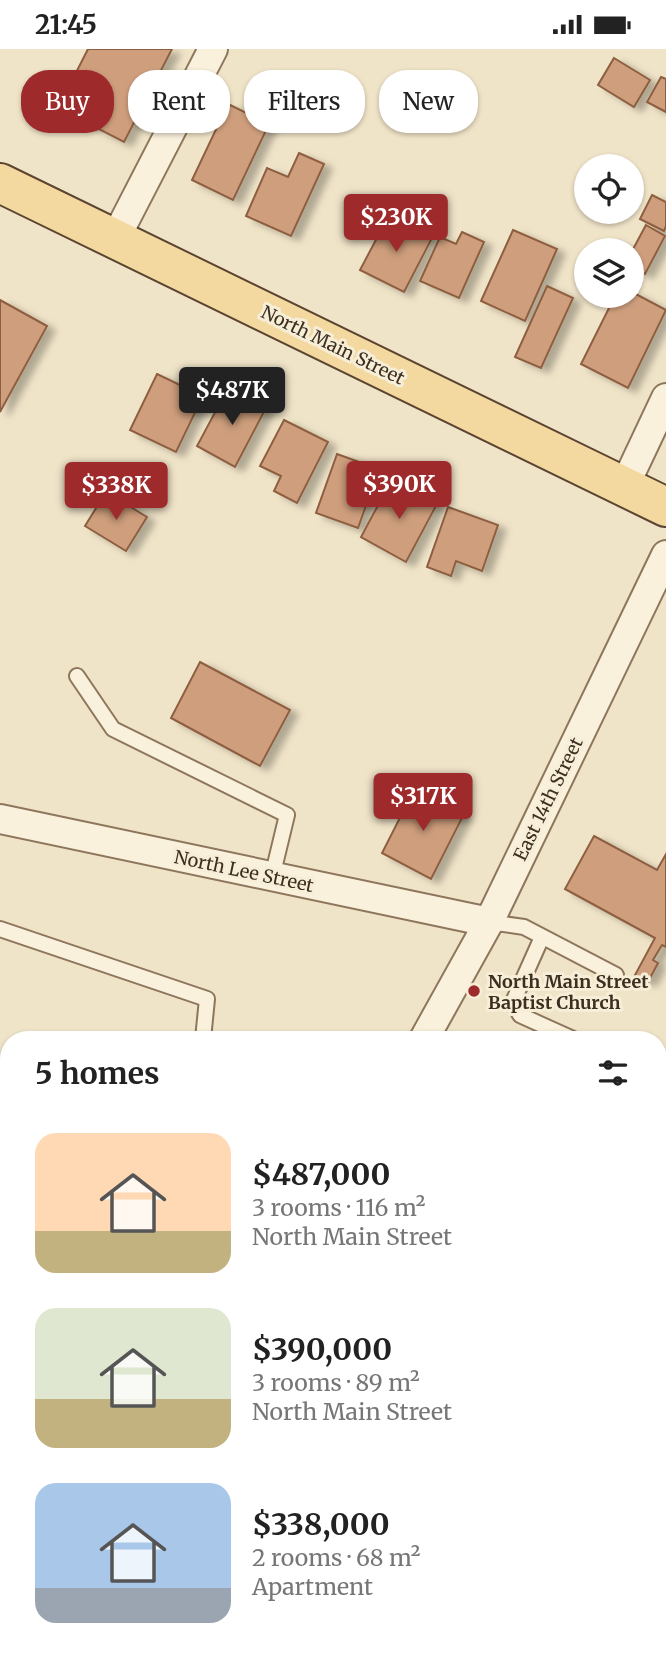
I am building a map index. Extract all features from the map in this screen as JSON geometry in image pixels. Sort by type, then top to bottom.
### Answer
[{"type":"main road","name":"North Main Street","points":[[0,183],[666,507]]},
{"type":"street","points":[[115,239],[213,49]]},
{"type":"street","points":[[624,487],[666,398]]},
{"type":"street","name":"East 14th Street","points":[[434,1031],[666,555]]},
{"type":"street","name":"North Lee Street","points":[[0,819],[488,922]]},
{"type":"lane","points":[[77,676],[113,729],[287,815],[272,877]]},
{"type":"lane","points":[[488,922],[524,927],[616,975]]},
{"type":"lane","points":[[0,929],[207,999],[204,1031]]},
{"type":"lane","points":[[542,937],[513,1002],[520,1015],[555,1031]]},
{"type":"building","points":[[88,49],[172,49],[161,70],[128,70],[129,133],[124,142],[107,133],[114,133],[114,70],[77,70]]},
{"type":"building","points":[[614,58],[650,80],[634,107],[598,85]]},
{"type":"building","points":[[661,77],[666,79],[666,112],[647,102]]},
{"type":"building","points":[[230,105],[244,112],[244,133],[265,133],[233,200],[192,180],[214,133],[230,133]]},
{"type":"building","points":[[299,153],[324,164],[291,236],[246,216],[267,168],[288,177]]},
{"type":"building","points":[[652,195],[666,202],[664,231],[644,221],[644,211]]},
{"type":"building","points":[[389,215],[432,238],[404,292],[360,270]]},
{"type":"building","points":[[646,225],[665,236],[645,274],[644,238],[639,238]]},
{"type":"building","points":[[513,230],[557,249],[525,321],[481,301]]},
{"type":"building","points":[[462,232],[484,242],[459,298],[420,281],[440,237],[456,244]]},
{"type":"building","points":[[547,286],[573,298],[541,368],[515,357]]},
{"type":"building","points":[[644,298],[666,310],[628,388],[581,364],[609,308],[644,308]]},
{"type":"building","points":[[0,300],[47,326],[0,412]]},
{"type":"building","points":[[157,374],[203,396],[176,452],[130,430]]},
{"type":"building","points":[[228,388],[266,408],[235,467],[197,446]]},
{"type":"building","points":[[284,420],[328,442],[297,503],[274,491],[281,476],[260,466]]},
{"type":"building","points":[[337,454],[379,469],[358,528],[316,513]]},
{"type":"building","points":[[392,479],[437,504],[406,562],[361,537]]},
{"type":"building","points":[[106,492],[147,517],[126,551],[85,526]]},
{"type":"building","points":[[448,507],[498,525],[482,571],[456,561],[451,576],[427,567]]},
{"type":"building","points":[[200,662],[290,710],[260,766],[171,718]]},
{"type":"building","points":[[415,788],[464,814],[431,879],[382,853]]},
{"type":"building","points":[[594,836],[657,870],[666,854],[666,947],[662,945],[653,960],[658,963],[648,982],[635,975],[655,938],[565,889]]},
{"type":"place","name":"North Main Street Baptist Church","points":[[474,991]]}]
